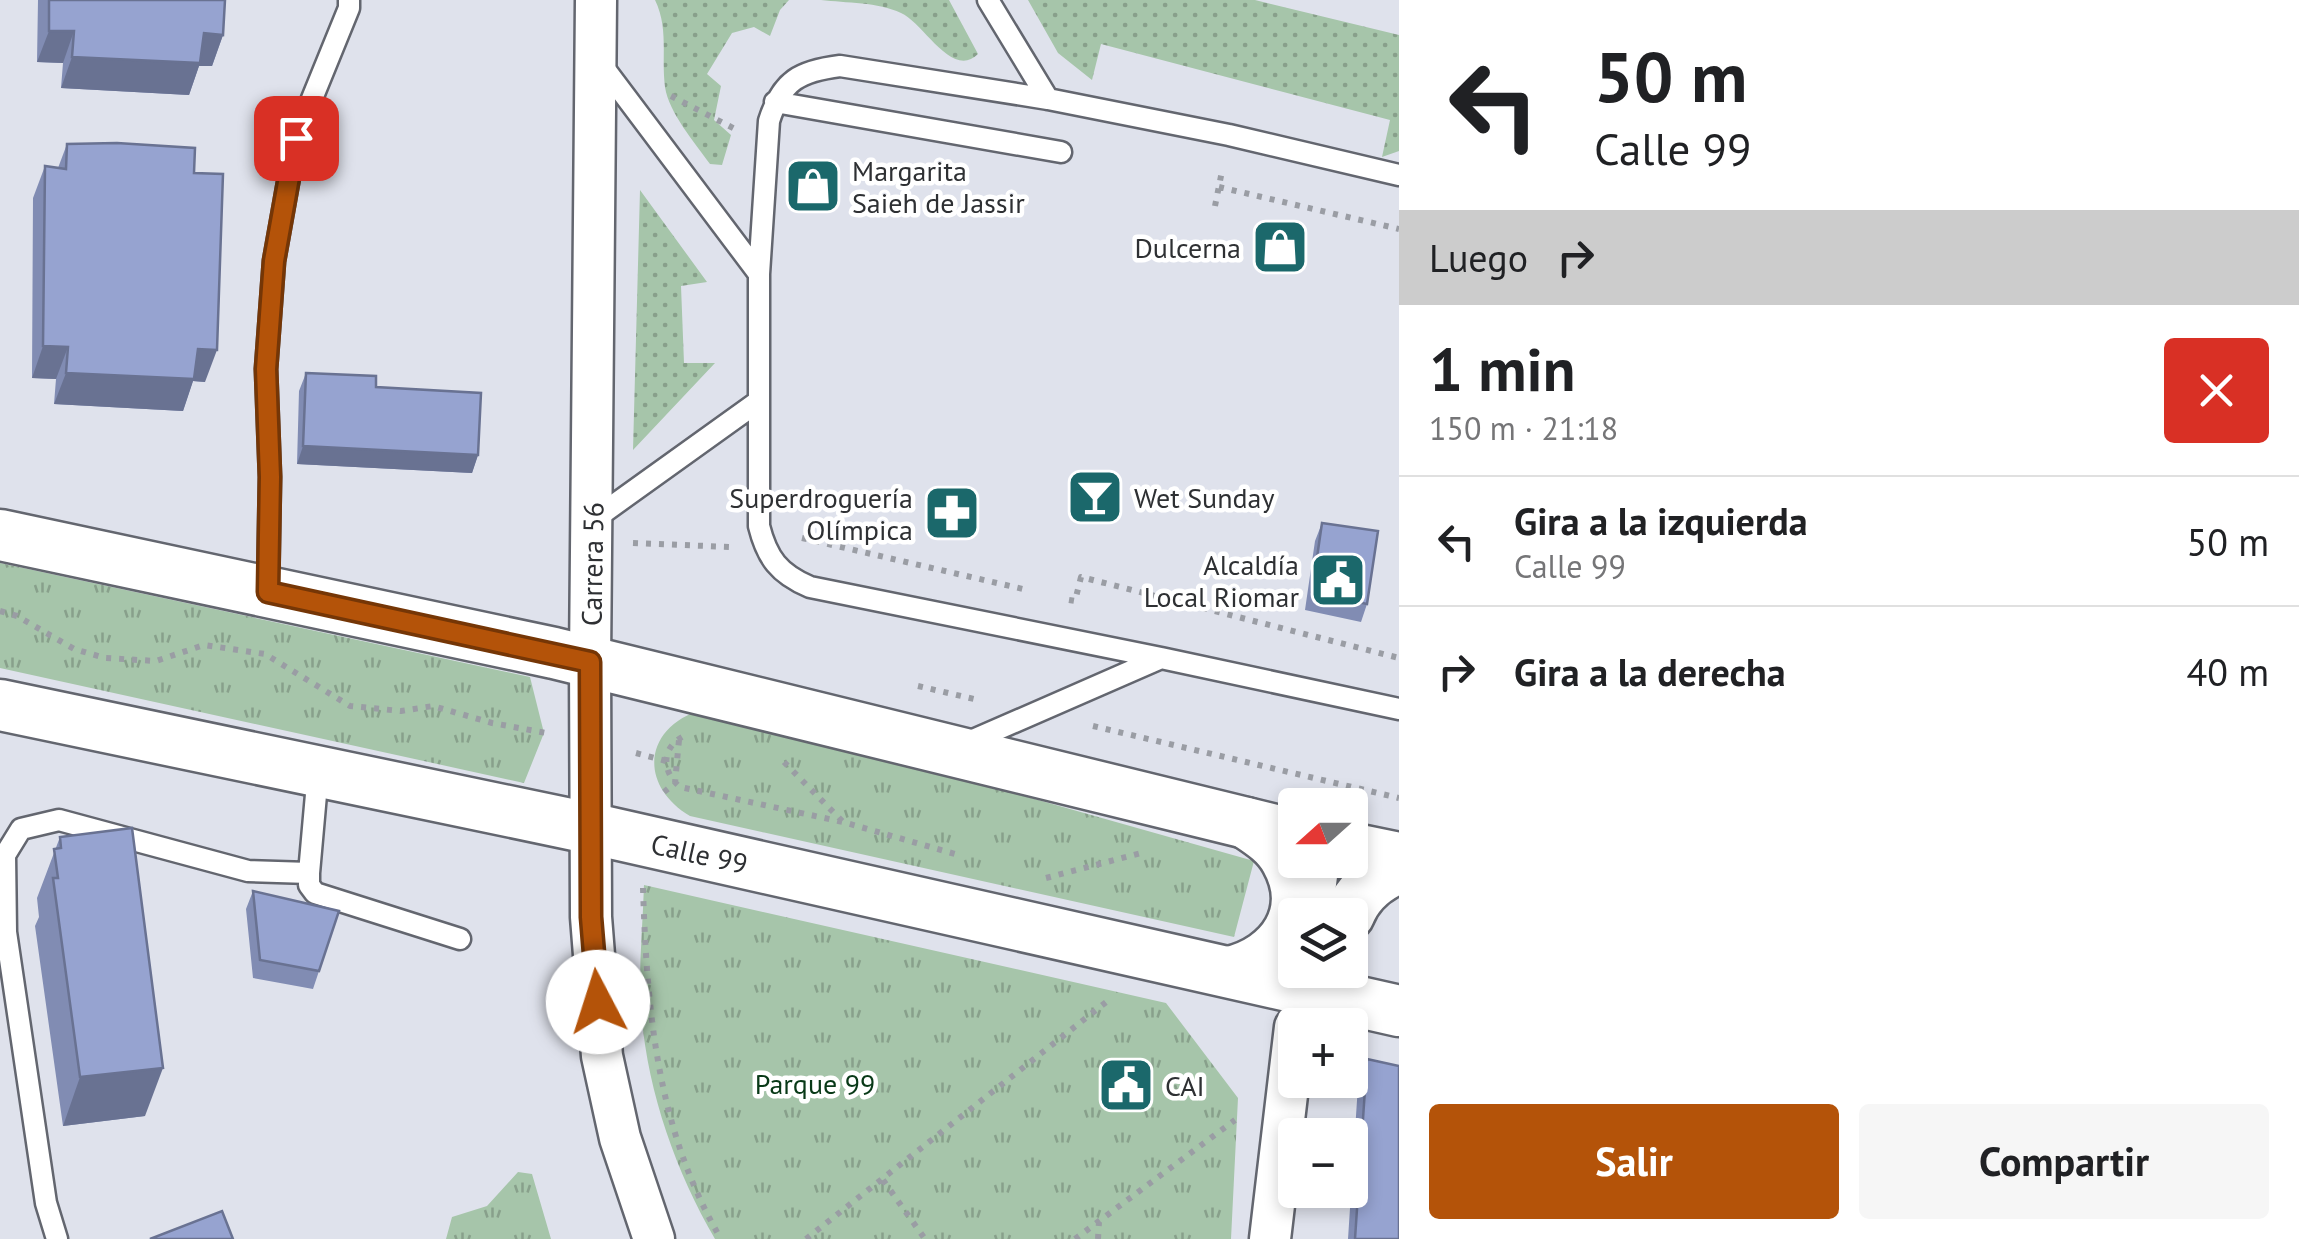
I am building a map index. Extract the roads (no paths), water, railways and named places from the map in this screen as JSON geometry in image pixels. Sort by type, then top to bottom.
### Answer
[{"type":"street","name":"Carrera 56","points":[[596,0],[591,917],[602,1056],[620,1138],[654,1239]]},
{"type":"street","points":[[0,535],[590,662],[1278,831]]},
{"type":"street","name":"Calle 99","points":[[0,705],[589,828],[1228,972],[1299,1003],[1390,1010]]},
{"type":"street","points":[[1228,972],[1252,967],[1273,953],[1288,933],[1296,910],[1295,885],[1286,860],[1269,838],[1246,823]]},
{"type":"street","points":[[1368,852],[1399,858]]},
{"type":"street","points":[[1357,898],[1371,883],[1399,868]]},
{"type":"street","points":[[1360,988],[1390,1010]]},
{"type":"street","points":[[1270,1239],[1299,1003]]},
{"type":"lane","points":[[268,592],[270,477],[266,369],[274,261],[296,138],[349,8],[348,0]]},
{"type":"lane","points":[[988,0],[1048,99]]},
{"type":"lane","points":[[598,59],[759,274]]},
{"type":"lane","points":[[1399,175],[1229,135],[1048,99],[840,66],[809,70],[790,82],[775,102],[769,120],[759,274],[758,526],[774,565],[790,578],[810,586],[1399,709]]},
{"type":"lane","points":[[775,102],[1061,152]]},
{"type":"lane","points":[[593,520],[759,401]]},
{"type":"lane","points":[[950,751],[1160,658]]},
{"type":"lane","points":[[318,772],[309,873],[309,885],[315,893],[460,940]]},
{"type":"lane","points":[[57,1239],[46,1203],[6,932],[5,855],[21,829],[59,820],[248,871],[309,873]]},
{"type":"place","name":"Margarita Saieh de Jassir","points":[[813,186]]},
{"type":"place","name":"Dulcerna","points":[[1280,247]]},
{"type":"place","name":"Wet Sunday","points":[[1095,497]]},
{"type":"place","name":"Superdroguería Olímpica","points":[[952,513]]},
{"type":"place","name":"Alcaldía Local Riomar","points":[[1338,580]]},
{"type":"place","name":"CAI","points":[[1126,1085]]},
{"type":"park label","name":"Parque 99","points":[[815,1083]]}]
